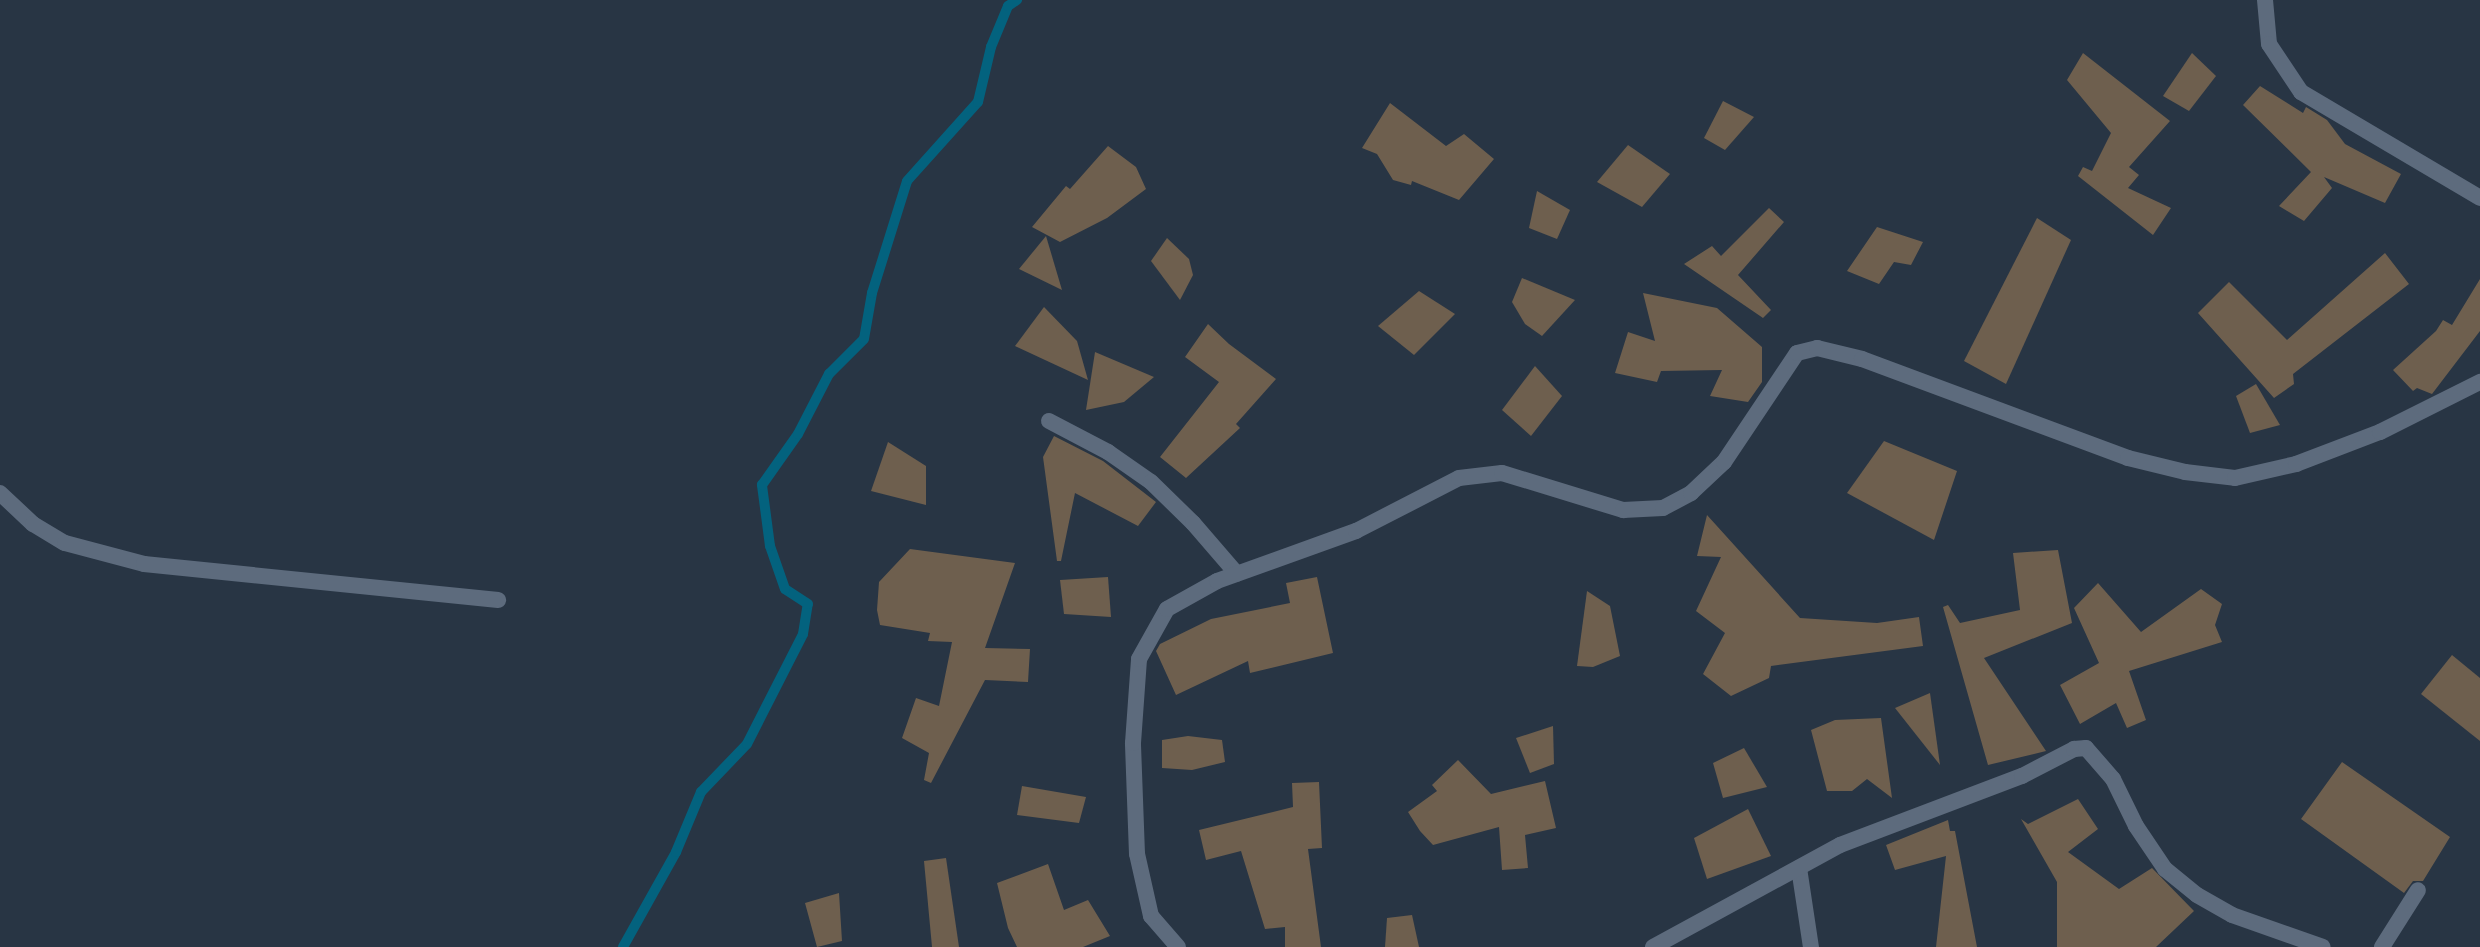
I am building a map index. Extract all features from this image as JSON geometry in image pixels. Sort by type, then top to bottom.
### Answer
[{"type":"street","points":[[2265,0],[2269,44],[2301,92],[2480,198]]},
{"type":"street","points":[[1178,947],[1151,915],[1137,854],[1133,743],[1139,659],[1167,609],[1216,581],[1356,531],[1459,478],[1502,473],[1623,510],[1663,508],[1690,493],[1724,462],[1797,353],[1817,348],[1862,359],[2128,458],[2185,472],[2235,478],[2296,464],[2380,432],[2480,382]]},
{"type":"street","points":[[1049,421],[1108,452],[1151,482],[1193,523],[1237,574]]},
{"type":"street","points":[[0,493],[33,524],[65,543],[144,564],[498,600]]},
{"type":"street","points":[[1653,947],[1840,845],[2022,776],[2074,749],[2086,748],[2114,779],[2136,826],[2164,868],[2198,895],[2232,915],[2322,947]]},
{"type":"street","points":[[1799,868],[1811,947]]},
{"type":"street","points":[[2382,947],[2418,890]]},
{"type":"building","points":[[2083,53],[2170,121],[2129,167],[2139,175],[2128,188],[2171,208],[2153,235],[2078,176],[2083,167],[2092,171],[2111,133],[2067,80]]},
{"type":"building","points":[[2192,53],[2216,76],[2189,111],[2163,96]]},
{"type":"building","points":[[2260,86],[2303,113],[2306,107],[2327,120],[2345,144],[2401,174],[2385,203],[2324,177],[2332,188],[2304,221],[2279,206],[2311,172],[2243,105]]},
{"type":"building","points":[[1723,101],[1754,117],[1725,150],[1704,138]]},
{"type":"building","points":[[1390,103],[1446,146],[1464,134],[1494,159],[1459,200],[1412,181],[1411,185],[1393,180],[1377,154],[1362,148]]},
{"type":"building","points":[[1628,145],[1670,174],[1642,207],[1597,182]]},
{"type":"building","points":[[1108,146],[1136,167],[1146,189],[1107,218],[1060,242],[1032,227],[1066,186],[1070,189]]},
{"type":"building","points":[[1537,191],[1570,210],[1557,239],[1529,228]]},
{"type":"building","points":[[1769,208],[1784,222],[1738,275],[1771,310],[1763,318],[1684,264],[1712,246],[1721,256]]},
{"type":"building","points":[[2037,218],[2071,240],[2006,384],[1964,361]]},
{"type":"building","points":[[1877,227],[1923,242],[1911,265],[1894,262],[1879,284],[1847,271]]},
{"type":"building","points":[[1046,236],[1062,290],[1019,269]]},
{"type":"building","points":[[1167,238],[1189,259],[1193,275],[1180,300],[1151,261]]},
{"type":"building","points":[[2385,253],[2409,284],[2293,374],[2294,384],[2274,398],[2198,313],[2229,282],[2287,340]]},
{"type":"building","points":[[1522,278],[1575,300],[1542,336],[1525,324],[1512,302]]},
{"type":"building","points":[[2480,279],[2480,331],[2432,394],[2417,388],[2413,391],[2393,370],[2436,331],[2443,320],[2452,325]]},
{"type":"building","points":[[1419,291],[1455,314],[1414,355],[1378,326]]},
{"type":"building","points":[[1643,293],[1717,308],[1762,347],[1762,382],[1748,402],[1710,396],[1722,370],[1661,371],[1657,382],[1615,373],[1628,332],[1655,341]]},
{"type":"building","points":[[1044,307],[1077,341],[1088,380],[1015,346]]},
{"type":"building","points":[[1208,324],[1229,344],[1276,379],[1236,424],[1240,428],[1186,478],[1160,457],[1219,382],[1185,357]]},
{"type":"building","points":[[1095,352],[1154,377],[1124,402],[1086,410]]},
{"type":"building","points":[[1535,366],[1562,396],[1531,436],[1502,410]]},
{"type":"building","points":[[2256,384],[2280,425],[2250,433],[2236,396]]},
{"type":"building","points":[[1054,436],[1103,461],[1156,502],[1138,526],[1075,493],[1061,561],[1057,561],[1043,457]]},
{"type":"building","points":[[1884,441],[1957,471],[1934,540],[1847,493]]},
{"type":"building","points":[[888,442],[926,466],[926,505],[871,491]]},
{"type":"building","points":[[1707,515],[1800,618],[1877,623],[1919,617],[1923,646],[1771,666],[1769,678],[1731,696],[1703,674],[1725,633],[1696,611],[1721,557],[1697,556]]},
{"type":"building","points":[[910,549],[1015,563],[985,648],[1030,649],[1028,682],[985,680],[931,783],[924,780],[929,753],[902,738],[916,698],[939,706],[952,642],[928,641],[930,633],[880,625],[877,610],[879,582]]},
{"type":"building","points":[[2058,550],[2072,623],[1984,658],[2046,751],[1988,765],[1943,607],[1948,605],[1960,623],[2020,610],[2013,553]]},
{"type":"building","points":[[1108,577],[1111,617],[1064,614],[1060,580]]},
{"type":"building","points":[[1317,577],[1333,653],[1250,673],[1248,661],[1176,695],[1156,651],[1160,644],[1211,619],[1290,603],[1286,583]]},
{"type":"building","points":[[2098,583],[2141,632],[2201,589],[2222,604],[2215,625],[2222,642],[2129,671],[2146,720],[2127,728],[2116,703],[2080,724],[2060,685],[2099,663],[2074,608]]},
{"type":"building","points":[[1587,591],[1610,606],[1620,656],[1593,667],[1577,666]]},
{"type":"building","points":[[2452,655],[2480,678],[2480,741],[2421,694]]},
{"type":"building","points":[[1930,693],[1940,765],[1895,708]]},
{"type":"building","points":[[1881,718],[1892,798],[1867,779],[1852,791],[1827,791],[1811,730],[1835,720]]},
{"type":"building","points":[[1553,726],[1554,764],[1530,773],[1516,738]]},
{"type":"building","points":[[1188,736],[1222,740],[1225,762],[1192,770],[1162,768],[1162,740]]},
{"type":"building","points":[[1744,748],[1767,787],[1723,798],[1713,763]]},
{"type":"building","points":[[1458,760],[1491,794],[1545,781],[1556,828],[1525,835],[1528,868],[1502,870],[1499,827],[1433,845],[1420,831],[1408,812],[1437,791],[1432,785]]},
{"type":"building","points":[[2342,762],[2450,837],[2423,881],[2413,881],[2404,893],[2301,819]]},
{"type":"building","points":[[1319,782],[1322,848],[1308,849],[1321,947],[1285,947],[1285,927],[1265,929],[1241,851],[1206,860],[1199,830],[1293,807],[1292,783]]},
{"type":"building","points":[[1022,786],[1086,797],[1079,823],[1017,815]]},
{"type":"building","points":[[2078,799],[2098,829],[2068,852],[2119,889],[2152,868],[2194,911],[2156,947],[2057,947],[2057,882],[2021,819],[2028,824]]},
{"type":"building","points":[[1748,809],[1771,856],[1707,879],[1694,838]]},
{"type":"building","points":[[1948,820],[1950,831],[1955,831],[1977,947],[1936,947],[1946,856],[1895,870],[1886,845]]},
{"type":"building","points":[[946,858],[959,947],[932,947],[924,861]]},
{"type":"building","points":[[1048,864],[1064,910],[1088,900],[1110,936],[1083,947],[1017,947],[1008,928],[997,883]]},
{"type":"building","points":[[839,893],[842,941],[817,947],[805,903]]},
{"type":"building","points":[[1412,915],[1419,947],[1385,947],[1387,918]]},
{"type":"waterway","points":[[623,947],[676,852],[701,792],[747,744],[803,634],[808,604],[785,589],[770,546],[762,485],[798,434],[829,374],[864,339],[872,293],[907,181],[978,102],[991,47],[1008,6],[1017,0]]}]
